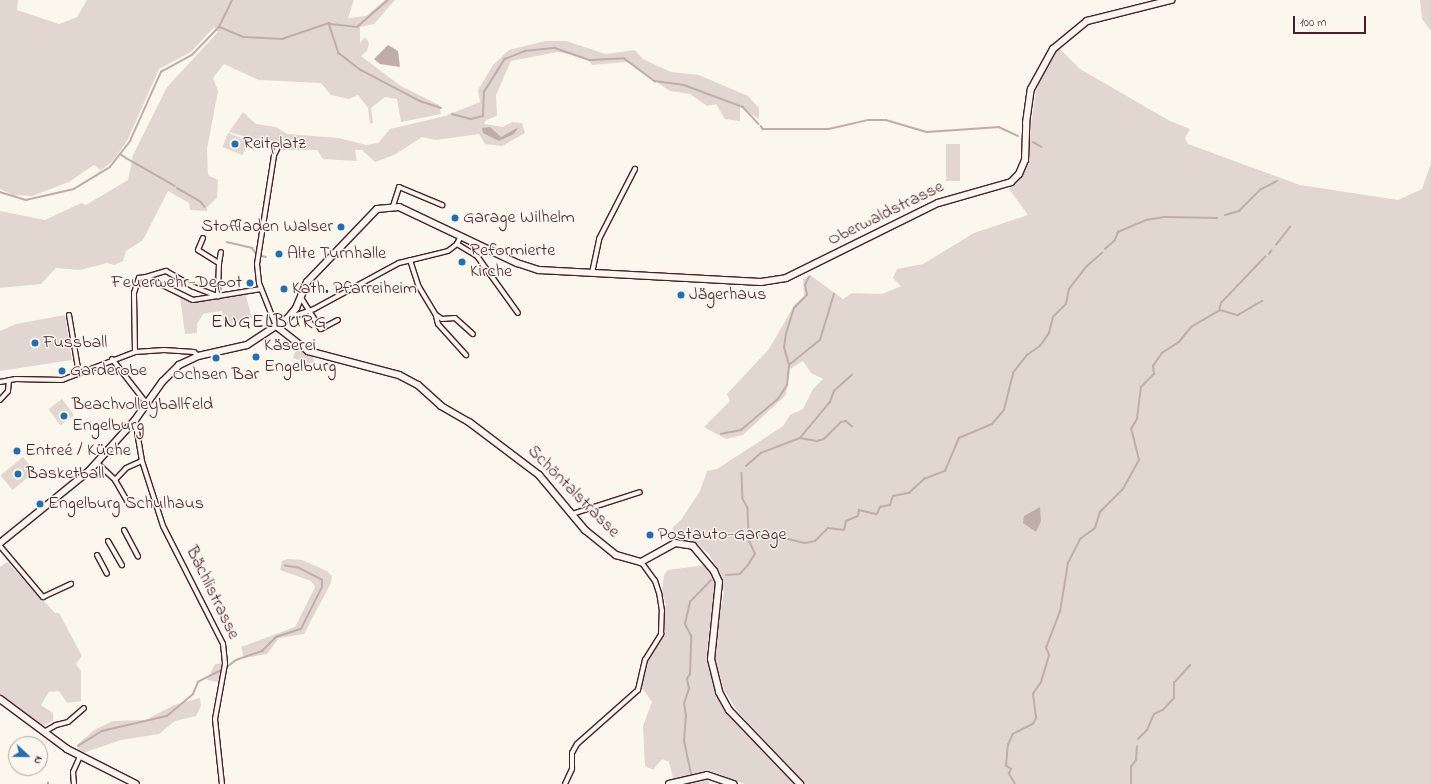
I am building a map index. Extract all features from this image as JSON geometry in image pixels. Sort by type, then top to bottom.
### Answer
[{"type":"street","name":"Oberwaldstrasse","points":[[393,206],[517,263],[550,272],[761,282],[786,278],[938,203],[1006,185],[1019,174],[1025,160],[1027,112],[1035,78],[1059,42],[1087,21],[1171,0]]},
{"type":"street","points":[[276,326],[261,289],[257,264],[274,155],[278,147]]},
{"type":"street","points":[[592,273],[599,239],[635,169]]},
{"type":"street","points":[[292,314],[299,296],[307,282],[371,214],[382,207],[393,206],[399,187],[442,205]]},
{"type":"street","points":[[0,543],[97,463],[135,420],[174,368],[198,356],[247,345],[292,314],[310,310],[410,260],[448,251],[457,244],[461,236]]},
{"type":"street","points":[[203,238],[198,250],[219,263]]},
{"type":"street","points":[[457,244],[477,256],[518,313]]},
{"type":"street","points":[[218,296],[219,263],[221,252]]},
{"type":"street","points":[[410,260],[419,287],[436,315],[438,324],[466,355]]},
{"type":"street","points":[[135,352],[135,286],[139,278],[166,271],[194,287],[218,296]]},
{"type":"street","points":[[146,277],[189,299],[261,289]]},
{"type":"street","points":[[299,296],[310,310],[321,329],[338,320]]},
{"type":"street","points":[[69,315],[79,374]]},
{"type":"street","points":[[436,315],[442,319],[455,318],[473,334]]},
{"type":"street","name":"Schöntalstrasse","points":[[276,326],[295,344],[312,353],[393,373],[413,382],[441,406],[469,422],[524,462],[545,480],[572,514],[606,549],[626,560],[640,562]]},
{"type":"street","points":[[0,382],[9,380],[56,381],[79,374],[112,359],[135,352],[164,350],[194,352],[198,356]]},
{"type":"street","points":[[112,359],[147,404]]},
{"type":"street","points":[[0,400],[8,392],[9,380]]},
{"type":"street","name":"Bächlistrasse","points":[[135,420],[142,461],[163,526],[223,644],[225,664],[216,719],[222,784]]},
{"type":"street","points":[[115,480],[126,468],[142,461]]},
{"type":"street","points":[[97,463],[115,480],[130,506]]},
{"type":"street","points":[[572,514],[640,492]]},
{"type":"street","points":[[124,530],[138,556]]},
{"type":"street","points":[[108,541],[122,565]]},
{"type":"street","points":[[565,784],[572,769],[572,753],[577,744],[638,690],[645,660],[660,634],[662,612],[659,593],[655,582],[640,562],[670,544],[681,542],[693,546],[714,571],[720,590],[711,659],[719,692],[730,710],[800,784]]},
{"type":"street","points":[[0,546],[41,596],[46,598],[70,584]]},
{"type":"street","points":[[97,554],[106,574]]},
{"type":"street","points":[[0,699],[44,732],[80,756],[136,784]]},
{"type":"street","points":[[44,732],[56,725],[68,722],[84,708]]},
{"type":"street","points":[[74,784],[73,772],[80,756]]},
{"type":"street","points":[[669,784],[707,775],[734,784]]},
{"type":"shaded area","points":[[0,0],[18,0],[17,10],[59,24],[77,17],[87,0],[354,0],[348,18],[366,16],[385,0],[395,0],[374,24],[360,27],[360,43],[365,37],[369,43],[367,51],[361,56],[401,86],[439,105],[441,114],[401,122],[397,99],[385,97],[371,108],[373,123],[370,124],[368,108],[358,95],[349,99],[331,95],[321,83],[259,80],[224,64],[213,78],[218,91],[207,149],[208,175],[218,180],[217,198],[207,207],[207,211],[190,210],[189,203],[168,191],[143,240],[126,251],[123,261],[114,265],[107,263],[80,270],[56,268],[41,284],[0,288],[0,211],[45,220],[81,203],[86,205],[128,180],[133,155],[167,87],[218,32],[214,27],[191,52],[159,69],[127,141],[113,161],[101,170],[94,165],[69,182],[32,196],[13,195],[0,189]]},
{"type":"shaded area","points":[[1420,0],[1431,0],[1431,31],[1422,19]]},
{"type":"shaded area","points":[[545,41],[566,41],[606,54],[635,50],[643,59],[671,72],[699,75],[748,96],[759,108],[759,119],[740,107],[740,121],[725,119],[716,104],[707,106],[690,94],[670,91],[627,62],[592,65],[587,58],[558,52],[511,61],[496,95],[497,116],[486,120],[484,124],[503,127],[512,122],[522,123],[525,133],[502,146],[485,144],[479,134],[436,140],[422,137],[394,155],[375,162],[362,150],[355,150],[357,161],[323,159],[317,150],[282,150],[279,143],[275,145],[229,132],[243,112],[256,124],[276,127],[287,134],[339,138],[366,145],[378,143],[390,129],[445,116],[480,102],[478,90],[493,65],[509,50]]},
{"type":"shaded area","points":[[388,45],[398,51],[400,67],[380,64],[374,59]]},
{"type":"shaded area","points":[[1059,48],[1080,69],[1170,121],[1190,129],[1185,138],[1188,144],[1300,185],[1398,200],[1422,189],[1431,163],[1431,784],[806,784],[738,712],[724,690],[712,649],[724,593],[720,572],[708,553],[692,540],[671,538],[673,527],[681,520],[700,491],[707,471],[717,469],[783,426],[790,415],[803,409],[813,389],[823,379],[811,373],[803,361],[790,369],[786,395],[743,435],[726,439],[704,427],[730,401],[727,394],[769,349],[795,304],[804,296],[803,279],[810,275],[843,299],[852,293],[882,294],[901,286],[893,278],[897,269],[923,264],[974,233],[1028,215],[1009,189],[1025,171],[1036,90],[1044,70]]},
{"type":"shaded area","points":[[490,127],[501,137],[519,127],[514,134],[499,141],[483,133],[482,128]]},
{"type":"shaded area","name":"Reitplatz","points":[[228,133],[248,141],[243,155],[222,147]]},
{"type":"shaded area","points":[[946,144],[960,144],[960,181],[946,181]]},
{"type":"shaded area","points":[[245,293],[252,318],[224,325],[222,311],[203,314],[197,324],[197,333],[185,334],[180,296],[192,298]]},
{"type":"shaded area","name":"Fussball","points":[[65,315],[72,360],[0,371],[0,331],[16,324]]},
{"type":"shaded area","points":[[296,348],[313,356],[314,362],[309,364],[293,358]]},
{"type":"shaded area","points":[[62,399],[74,415],[60,425],[48,409]]},
{"type":"shaded area","name":"Basketball","points":[[23,457],[35,472],[12,490],[0,475]]},
{"type":"shaded area","points":[[1040,507],[1041,521],[1036,532],[1023,523],[1024,516]]},
{"type":"shaded area","points":[[288,559],[302,560],[327,571],[332,576],[331,583],[304,634],[279,638],[267,654],[244,658],[241,647],[295,627],[315,587],[311,581],[280,570],[282,561]]},
{"type":"shaded area","points":[[7,562],[55,613],[59,613],[82,656],[76,664],[81,671],[81,701],[67,703],[59,691],[49,692],[41,705],[53,713],[53,721],[41,727],[0,696],[0,567]]},
{"type":"shaded area","points":[[705,565],[712,575],[716,589],[707,648],[712,680],[722,703],[746,733],[795,784],[745,784],[708,770],[709,784],[665,784],[673,778],[669,762],[662,759],[653,770],[645,766],[643,726],[652,702],[642,688],[644,674],[666,605],[662,592],[664,575],[668,570]]},
{"type":"shaded area","points":[[223,663],[219,682],[207,680],[215,664]]},
{"type":"shaded area","points":[[200,698],[201,706],[196,716],[175,721],[159,734],[121,740],[80,754],[77,745],[94,730],[113,721],[146,720],[174,705]]},
{"type":"waterway","points":[[0,192],[26,200],[74,189],[110,167],[130,141],[161,72],[192,55],[219,27],[232,0]]},
{"type":"waterway","points":[[330,24],[357,27],[388,0]]},
{"type":"waterway","points":[[220,27],[244,37],[282,39],[329,23],[339,53],[361,70],[420,101],[441,108]]},
{"type":"waterway","points":[[452,114],[471,119],[483,116],[484,92],[505,59],[525,51],[555,48],[590,60],[624,58],[655,81],[684,85],[743,107],[759,124]]},
{"type":"waterway","points":[[761,126],[763,129],[829,129],[868,120],[886,120],[927,132],[999,127],[1018,136]]},
{"type":"waterway","points":[[1033,142],[1042,147]]},
{"type":"waterway","points":[[120,154],[125,157]]},
{"type":"waterway","points":[[126,158],[175,186]]},
{"type":"waterway","points":[[1225,215],[1239,211],[1260,190],[1277,181]]},
{"type":"waterway","points":[[177,188],[201,202],[205,207]]},
{"type":"waterway","points":[[1105,249],[1115,240],[1118,232],[1146,220],[1166,217],[1217,218]]},
{"type":"waterway","points":[[1276,245],[1290,227]]},
{"type":"waterway","points":[[227,242],[252,248],[257,254]]},
{"type":"waterway","points":[[726,575],[740,574],[748,565],[755,554],[749,541],[753,536],[762,535],[768,539],[788,539],[806,543],[815,541],[828,528],[844,530],[846,521],[858,516],[859,510],[877,514],[880,507],[890,505],[893,496],[909,493],[924,479],[945,471],[959,438],[992,424],[1004,410],[1013,373],[1027,355],[1040,346],[1049,333],[1053,317],[1066,304],[1069,289],[1087,266],[1102,253]]},
{"type":"waterway","points":[[262,256],[266,257]]},
{"type":"waterway","points":[[1015,784],[1009,774],[1011,769],[1006,766],[1008,745],[1013,734],[1033,724],[1036,718],[1033,694],[1041,682],[1049,655],[1046,648],[1060,612],[1068,563],[1080,539],[1095,528],[1100,512],[1123,489],[1139,460],[1131,429],[1137,419],[1141,387],[1154,374],[1153,366],[1162,353],[1179,342],[1191,327],[1219,311],[1221,303],[1265,257]]},
{"type":"waterway","points":[[789,365],[784,348],[786,334],[794,308],[807,295],[805,285],[809,277]]},
{"type":"waterway","points":[[721,434],[741,430],[778,399],[787,385],[789,365],[820,340],[834,294]]},
{"type":"waterway","points":[[1220,310],[1238,315],[1262,301]]},
{"type":"waterway","points":[[746,466],[761,453],[800,438],[830,402],[834,391],[852,375]]},
{"type":"waterway","points":[[800,438],[817,441],[824,439],[841,422],[846,421],[852,426]]},
{"type":"waterway","points":[[742,473],[743,499],[748,508],[749,533],[753,536]]},
{"type":"waterway","points":[[227,667],[236,660],[262,651],[276,637],[301,629],[322,587],[322,580],[298,568],[285,566]]},
{"type":"waterway","points":[[691,774],[684,742],[686,716],[684,704],[689,689],[687,679],[690,674],[691,636],[685,624],[690,602],[711,580]]},
{"type":"waterway","points":[[1138,739],[1147,730],[1154,714],[1163,710],[1174,698],[1174,683],[1190,665]]},
{"type":"waterway","points":[[78,746],[102,731],[167,716],[193,694],[198,682],[222,670]]},
{"type":"waterway","points":[[1131,784],[1131,767],[1136,760],[1137,747]]},
{"type":"place","name":"Reitplatz","points":[[235,144]]},
{"type":"place","name":"Garage Wilhelm","points":[[455,218]]},
{"type":"place","name":"Stoffladen Walser","points":[[341,227]]},
{"type":"place","name":"Alte Turnhalle","points":[[279,254]]},
{"type":"place","name":"Reformierte Kirche","points":[[462,262]]},
{"type":"place","name":"Feuerwehr-Depot","points":[[250,283]]},
{"type":"place","name":"Kath. Pfarreiheim","points":[[284,289]]},
{"type":"place","name":"Jägerhaus","points":[[681,295]]},
{"type":"place","name":"Fussball","points":[[35,343]]},
{"type":"place","name":"Käserei Engelburg","points":[[256,357]]},
{"type":"place","name":"Ochsen Bar","points":[[216,358]]},
{"type":"place","name":"Garderobe","points":[[62,371]]},
{"type":"place","name":"Beachvolleyballfeld Engelburg","points":[[64,416]]},
{"type":"place","name":"Entreé / Küche","points":[[17,451]]},
{"type":"place","name":"Basketball","points":[[18,474]]},
{"type":"place","name":"Engelburg Schulhaus","points":[[40,504]]},
{"type":"place","name":"Postauto-Garage","points":[[650,535]]},
{"type":"district","name":"ENGELBURG","points":[[269,322]]}]
